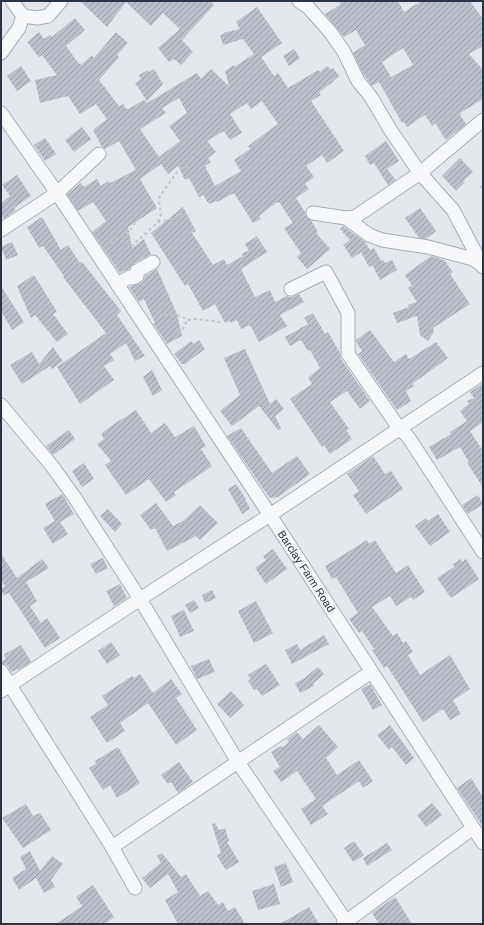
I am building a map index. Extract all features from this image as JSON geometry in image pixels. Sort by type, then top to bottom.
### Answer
[{"type":"street","points":[[12,1],[23,16],[37,18],[48,16],[62,1]]},
{"type":"street","points":[[299,1],[308,8],[331,33],[344,52],[358,81],[371,97],[391,131],[420,173],[453,210],[482,266]]},
{"type":"street","points":[[1,53],[19,28],[23,16]]},
{"type":"street","name":"Barclay Farm Road","points":[[1,113],[96,251],[483,843]]},
{"type":"street","points":[[313,213],[346,218],[355,217],[420,173],[483,120]]},
{"type":"street","points":[[1,230],[57,193],[99,154]]},
{"type":"street","points":[[346,218],[369,235],[382,240],[428,247],[473,259],[482,266]]},
{"type":"street","points":[[117,284],[130,277],[133,278],[136,276],[137,271],[153,262]]},
{"type":"street","points":[[291,289],[326,272],[348,313],[348,354],[399,428],[409,438],[483,552]]},
{"type":"street","points":[[6,688],[483,373]]},
{"type":"street","points":[[1,405],[57,473],[79,505],[140,599],[238,762],[346,923],[473,828]]},
{"type":"street","points":[[1,671],[6,688],[112,847],[135,888]]},
{"type":"street","points":[[112,847],[371,672]]},
{"type":"path","points":[[123,236],[127,243],[133,245],[158,222],[162,209],[159,201],[160,196],[180,169],[188,166],[190,160],[209,144]]},
{"type":"path","points":[[158,222],[168,220],[182,214]]},
{"type":"path","points":[[96,251],[129,232],[138,220]]},
{"type":"path","points":[[142,322],[152,317],[173,314],[182,316],[186,320],[196,319],[220,322]]},
{"type":"path","points":[[157,345],[183,330],[186,320]]},
{"type":"building","points":[[80,1],[210,1],[214,5],[182,40],[193,52],[181,65],[174,59],[169,62],[158,48],[180,29],[163,13],[151,26],[126,2],[107,27]]},
{"type":"building","points":[[339,1],[398,1],[404,12],[421,1],[470,1],[483,19],[483,46],[469,54],[483,70],[483,99],[460,113],[466,124],[446,140],[435,123],[432,126],[425,115],[407,127],[404,122],[402,123],[379,82],[372,86],[362,72],[353,53],[365,45],[356,30],[344,37],[325,14],[341,4]],"holes":[[[403,48],[413,65],[391,77],[382,62]]]},
{"type":"building","points":[[257,7],[282,43],[261,57],[274,76],[278,73],[288,88],[318,70],[320,72],[327,66],[331,70],[333,68],[339,76],[319,92],[321,95],[311,101],[344,151],[327,163],[322,155],[306,166],[314,177],[305,184],[309,189],[296,198],[306,216],[311,220],[318,232],[316,233],[330,249],[307,269],[297,257],[301,253],[284,228],[293,223],[279,202],[259,216],[261,219],[253,223],[234,193],[217,202],[216,201],[209,204],[203,195],[199,197],[189,178],[185,180],[178,166],[168,174],[161,164],[140,179],[157,208],[128,227],[132,248],[144,239],[151,254],[133,264],[129,269],[120,273],[92,232],[106,221],[93,202],[78,211],[67,194],[81,183],[84,187],[97,179],[101,186],[108,181],[110,183],[136,170],[119,141],[105,149],[102,147],[93,130],[107,119],[96,104],[80,114],[68,96],[40,103],[35,80],[57,75],[42,55],[39,57],[27,42],[39,32],[44,39],[50,35],[52,37],[75,18],[85,30],[66,46],[81,65],[92,55],[94,58],[116,32],[128,43],[117,55],[119,57],[99,80],[119,106],[123,104],[126,109],[128,109],[144,100],[147,103],[197,73],[201,79],[211,69],[229,86],[225,71],[254,54],[243,39],[223,45],[220,35],[240,29],[236,22]],"holes":[[[179,98],[187,113],[169,126],[180,141],[159,157],[140,129],[166,113],[162,108]],[[262,101],[278,124],[248,146],[250,149],[234,160],[241,171],[215,186],[205,166],[211,162],[208,158],[216,152],[207,141],[224,131],[230,140],[242,133],[230,114],[247,103],[251,109]]]},
{"type":"building","points":[[294,49],[300,58],[289,66],[283,56]]},
{"type":"building","points":[[21,66],[31,81],[17,91],[7,76]]},
{"type":"building","points":[[154,69],[163,84],[147,101],[135,83],[141,79],[139,75],[148,70],[149,72]]},
{"type":"building","points":[[82,127],[91,139],[74,152],[65,140]]},
{"type":"building","points":[[45,138],[56,154],[45,161],[34,145]]},
{"type":"building","points":[[386,141],[399,161],[387,169],[396,180],[388,185],[374,163],[370,165],[365,156]]},
{"type":"building","points":[[460,158],[473,172],[463,181],[465,182],[456,191],[442,176]]},
{"type":"building","points":[[17,175],[31,196],[14,208],[16,210],[4,219],[1,215],[1,203],[10,196],[2,185]]},
{"type":"building","points":[[183,207],[196,231],[192,233],[213,265],[224,259],[227,265],[243,256],[242,254],[249,250],[245,244],[257,236],[267,252],[241,269],[255,297],[270,290],[275,302],[287,296],[291,297],[299,294],[304,302],[280,315],[287,326],[259,342],[250,325],[241,329],[237,320],[231,323],[230,321],[225,323],[215,304],[203,311],[188,284],[185,286],[151,233]]},
{"type":"building","points":[[420,208],[436,231],[426,239],[419,238],[405,218]]},
{"type":"building","points":[[42,217],[61,250],[68,245],[80,263],[82,262],[121,311],[117,315],[145,356],[135,361],[126,343],[110,354],[114,360],[104,366],[114,380],[80,404],[57,367],[106,333],[63,277],[64,276],[43,246],[39,248],[27,227]]},
{"type":"building","points":[[343,226],[365,242],[370,250],[374,248],[381,261],[383,260],[385,263],[392,260],[397,270],[380,280],[372,265],[369,267],[361,252],[352,258],[343,245],[350,240],[340,229]]},
{"type":"building","points":[[12,242],[18,255],[6,260],[1,247]]},
{"type":"building","points":[[431,256],[444,260],[453,272],[450,274],[470,304],[433,328],[434,332],[428,341],[420,335],[417,316],[397,323],[393,313],[409,307],[408,305],[417,302],[408,288],[412,285],[405,275]]},
{"type":"building","points":[[157,269],[177,314],[182,336],[167,344],[153,323],[155,323],[144,299],[139,302],[129,287],[141,283],[145,276]]},
{"type":"building","points":[[34,275],[57,312],[53,314],[68,334],[57,342],[35,315],[31,318],[17,286]]},
{"type":"building","points":[[1,286],[24,322],[12,330],[1,311]]},
{"type":"building","points":[[313,313],[325,334],[328,332],[340,353],[341,359],[370,401],[360,409],[347,391],[330,402],[349,429],[346,430],[352,439],[330,454],[324,445],[322,447],[290,399],[312,384],[308,378],[320,368],[310,350],[308,351],[301,340],[290,346],[285,337],[308,324],[304,318]]},
{"type":"building","points":[[370,330],[394,362],[406,354],[409,359],[436,342],[448,358],[412,384],[414,386],[406,391],[411,401],[397,410],[358,354],[362,351],[356,340]]},
{"type":"building","points":[[199,340],[205,349],[185,364],[182,364],[174,354],[191,341],[194,344]]},
{"type":"building","points":[[53,347],[63,361],[52,369],[50,366],[22,384],[10,365],[32,352],[39,364]]},
{"type":"building","points":[[245,349],[270,404],[276,399],[284,409],[275,416],[281,428],[278,430],[259,406],[232,426],[220,411],[240,395],[224,358]]},
{"type":"building","points":[[152,370],[162,390],[153,396],[143,377]]},
{"type":"building","points":[[483,383],[483,422],[470,431],[483,451],[483,487],[467,463],[469,462],[460,447],[437,460],[429,447],[451,434],[450,432],[467,421],[460,411],[469,404],[467,401],[474,398],[470,392]]},
{"type":"building","points":[[136,410],[151,433],[165,423],[175,437],[194,426],[206,446],[201,449],[212,466],[174,492],[176,495],[166,502],[149,479],[126,495],[105,465],[111,461],[97,444],[104,439],[101,434]]},
{"type":"building","points":[[241,428],[272,473],[297,456],[310,474],[278,497],[269,497],[227,436]]},
{"type":"building","points":[[69,430],[75,439],[53,455],[46,446]]},
{"type":"building","points":[[373,456],[385,474],[391,471],[403,489],[366,514],[353,495],[359,491],[347,474]]},
{"type":"building","points":[[84,463],[94,479],[82,487],[72,471]]},
{"type":"building","points":[[236,484],[246,499],[250,509],[242,514],[228,489]]},
{"type":"building","points":[[62,494],[74,514],[60,522],[68,534],[53,544],[43,528],[55,521],[45,504]]},
{"type":"building","points":[[478,495],[483,504],[468,514],[462,505]]},
{"type":"building","points":[[156,503],[173,526],[183,521],[200,505],[218,523],[200,540],[196,536],[167,551],[155,528],[151,530],[140,515]]},
{"type":"building","points":[[108,509],[122,524],[115,532],[100,516]]},
{"type":"building","points":[[438,514],[450,532],[430,546],[415,526],[426,518],[428,521]]},
{"type":"building","points":[[367,540],[369,544],[375,540],[396,573],[408,565],[425,592],[413,600],[411,597],[396,606],[390,596],[372,607],[393,636],[397,633],[403,643],[406,641],[413,652],[408,655],[420,675],[450,655],[470,689],[453,700],[461,714],[450,720],[443,709],[423,722],[387,666],[384,668],[362,631],[359,633],[349,619],[358,613],[336,577],[332,579],[325,566]]},
{"type":"building","points":[[273,549],[287,569],[266,584],[255,568],[266,560],[263,556]]},
{"type":"building","points":[[1,554],[17,578],[42,559],[49,568],[26,582],[37,601],[30,606],[41,623],[47,618],[60,638],[45,648],[9,593],[4,595],[1,591],[1,589],[5,586],[1,581]]},
{"type":"building","points":[[103,558],[108,568],[96,574],[90,564]]},
{"type":"building","points":[[461,559],[462,562],[466,559],[479,579],[451,598],[437,578],[454,567],[453,564]]},
{"type":"building","points":[[120,584],[127,598],[114,606],[106,591]]},
{"type":"building","points":[[212,590],[216,598],[205,603],[202,595]]},
{"type":"building","points":[[194,600],[199,608],[190,613],[185,605]]},
{"type":"building","points":[[256,601],[273,633],[254,643],[238,611]]},
{"type":"building","points":[[184,610],[194,631],[180,637],[171,616]]},
{"type":"building","points":[[324,635],[329,644],[292,664],[285,650],[297,644],[300,650]]},
{"type":"building","points":[[111,642],[120,655],[107,664],[98,651]]},
{"type":"building","points":[[21,645],[31,662],[18,670],[11,672],[8,666],[1,662],[6,659],[4,654]]},
{"type":"building","points":[[209,659],[215,672],[197,679],[191,666]]},
{"type":"building","points":[[266,664],[280,685],[262,696],[257,689],[254,690],[248,681],[251,679],[248,675]]},
{"type":"building","points":[[318,667],[324,674],[313,684],[314,686],[300,693],[295,683],[303,679]]},
{"type":"building","points":[[140,674],[153,693],[171,679],[182,694],[176,698],[197,730],[176,745],[148,703],[120,723],[125,731],[107,743],[90,717],[108,705],[102,696],[132,676],[134,678]]},
{"type":"building","points":[[370,684],[382,705],[373,710],[361,689]]},
{"type":"building","points":[[231,691],[244,705],[230,718],[217,704]]},
{"type":"building","points":[[319,725],[338,747],[326,758],[337,775],[359,760],[373,781],[363,788],[359,781],[322,806],[328,814],[311,825],[301,809],[316,799],[297,771],[281,782],[273,771],[280,767],[271,752],[281,746],[283,747],[289,742],[287,739],[297,732],[303,739]]},
{"type":"building","points":[[390,725],[414,758],[406,765],[392,747],[389,750],[377,735]]},
{"type":"building","points":[[118,747],[140,783],[117,798],[110,785],[103,790],[89,768],[96,764],[95,761]]},
{"type":"building","points":[[179,762],[193,782],[178,793],[171,782],[168,784],[161,775]]},
{"type":"building","points":[[471,778],[483,797],[483,827],[457,788]]},
{"type":"building","points":[[432,803],[442,815],[426,827],[417,815]]},
{"type":"building","points":[[26,804],[33,816],[40,813],[51,830],[23,848],[2,818]]},
{"type":"building","points":[[215,823],[219,830],[225,828],[229,841],[227,842],[239,862],[226,870],[217,856],[221,853],[212,825]]},
{"type":"building","points":[[354,841],[364,855],[353,862],[344,848]]},
{"type":"building","points":[[387,843],[392,850],[367,866],[363,858]]},
{"type":"building","points":[[30,851],[40,871],[52,856],[63,864],[51,880],[55,887],[44,893],[36,878],[19,890],[12,878],[26,869],[20,857]]},
{"type":"building","points":[[162,853],[181,877],[186,874],[200,896],[208,891],[218,905],[223,902],[228,911],[235,907],[245,924],[178,924],[165,900],[178,892],[168,874],[150,888],[142,878],[161,863],[157,856]]},
{"type":"building","points":[[286,863],[293,882],[281,887],[274,867]]},
{"type":"building","points":[[274,884],[280,904],[258,910],[252,891]]},
{"type":"building","points":[[93,885],[114,917],[105,924],[56,924],[82,906],[76,897]]},
{"type":"building","points":[[395,897],[412,924],[379,924],[372,913]]},
{"type":"building","points":[[309,907],[319,924],[280,924]]}]
